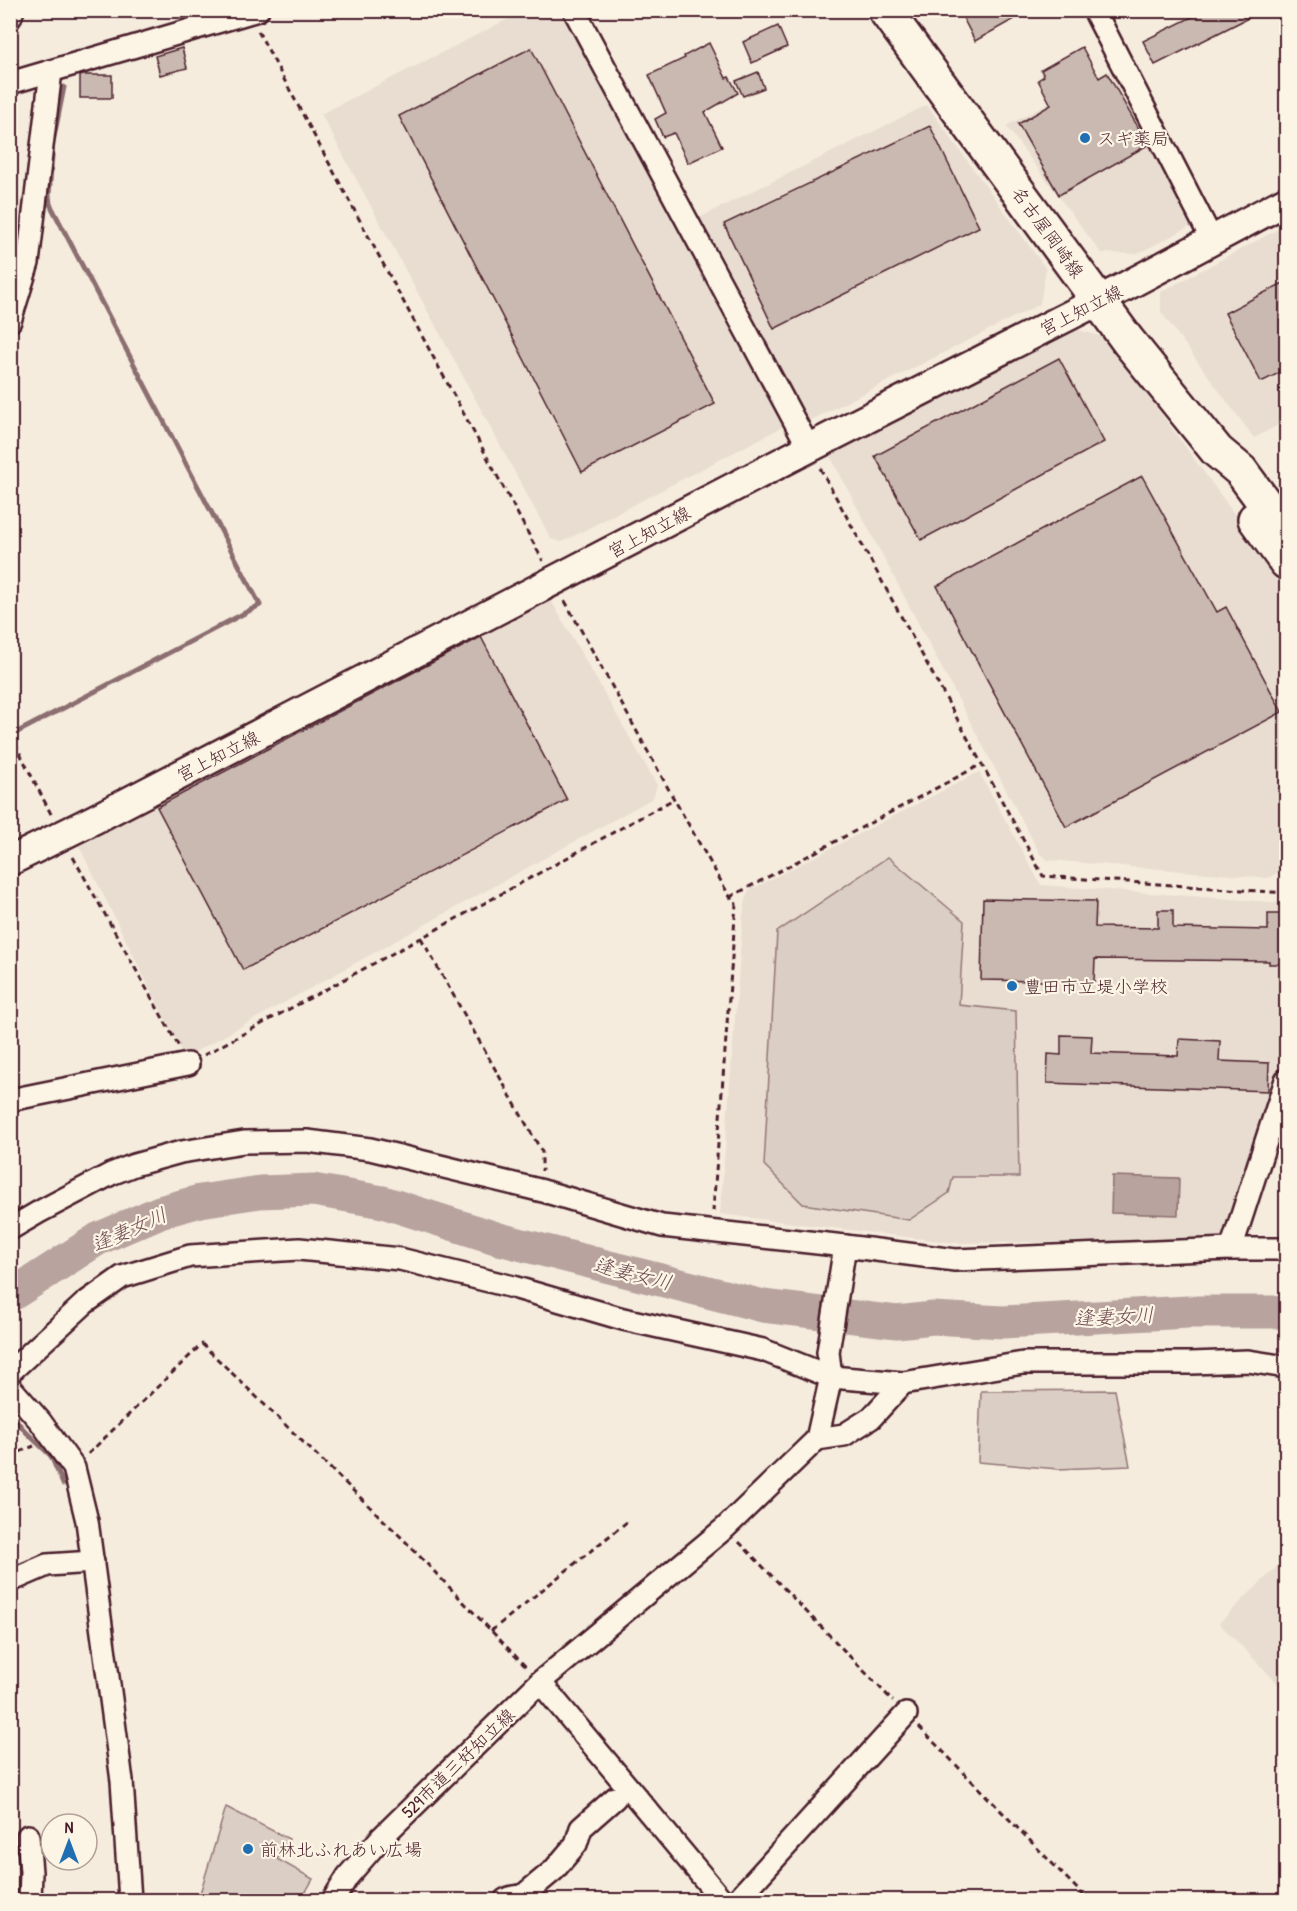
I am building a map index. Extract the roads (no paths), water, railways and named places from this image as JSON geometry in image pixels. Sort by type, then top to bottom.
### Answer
[{"type":"main road","name":"名古屋岡崎線","points":[[885,10],[1098,301],[1217,451],[1241,471],[1287,532]]},
{"type":"main road","name":"宮上知立線","points":[[10,861],[1098,301],[1287,201]]},
{"type":"main road","name":"名古屋岡崎線","points":[[1217,451],[1225,478],[1287,562]]},
{"type":"street","points":[[10,18],[13,10]]},
{"type":"street","points":[[574,10],[809,448]]},
{"type":"street","points":[[1094,10],[1212,240]]},
{"type":"street","points":[[10,83],[253,12]]},
{"type":"street","points":[[10,321],[28,263],[51,71]]},
{"type":"street","points":[[11,1101],[188,1064]]},
{"type":"street","points":[[1231,1249],[1287,1080]]},
{"type":"street","points":[[10,1229],[111,1174],[134,1165],[181,1152],[244,1142],[307,1141],[370,1149],[543,1191],[662,1226],[711,1231],[844,1254],[955,1260],[1231,1249],[1287,1250]]},
{"type":"street","points":[[10,1372],[84,1303],[122,1278],[190,1256],[299,1249],[400,1260],[513,1287],[623,1320],[763,1350],[831,1377],[903,1383],[1023,1363],[1168,1364],[1248,1361],[1287,1367]]},
{"type":"street","points":[[844,1254],[828,1352],[831,1377],[817,1439],[844,1435],[871,1418],[903,1383]]},
{"type":"street","points":[[10,1387],[74,1468],[87,1521],[122,1781],[130,1900]]},
{"type":"street","name":"529市道三好知立線","points":[[333,1900],[348,1876],[381,1838],[540,1682],[725,1528],[817,1439]]},
{"type":"street","points":[[10,1581],[47,1565],[93,1562]]},
{"type":"street","points":[[540,1682],[722,1900]]},
{"type":"street","points":[[737,1900],[906,1714]]},
{"type":"street","points":[[505,1900],[525,1894],[554,1870],[576,1844],[581,1828],[615,1798]]},
{"type":"street","points":[[28,1836],[31,1872],[30,1900]]},
{"type":"waterway","points":[[10,736],[260,605],[50,204],[53,142],[64,87]]},
{"type":"waterway","name":"逢妻女川","points":[[10,1296],[98,1239],[160,1212],[200,1201],[260,1192],[313,1190],[383,1202],[499,1239],[763,1306],[897,1322],[933,1318],[1003,1322],[1188,1312],[1286,1312]]},
{"type":"waterway","points":[[10,1413],[51,1456],[63,1484],[73,1480]]},
{"type":"place","name":"スギ薬局","points":[[1085,138]]},
{"type":"place","name":"豊田市立堤小学校","points":[[1012,986]]},
{"type":"place","name":"前林北ふれあい広場","points":[[248,1849]]}]
